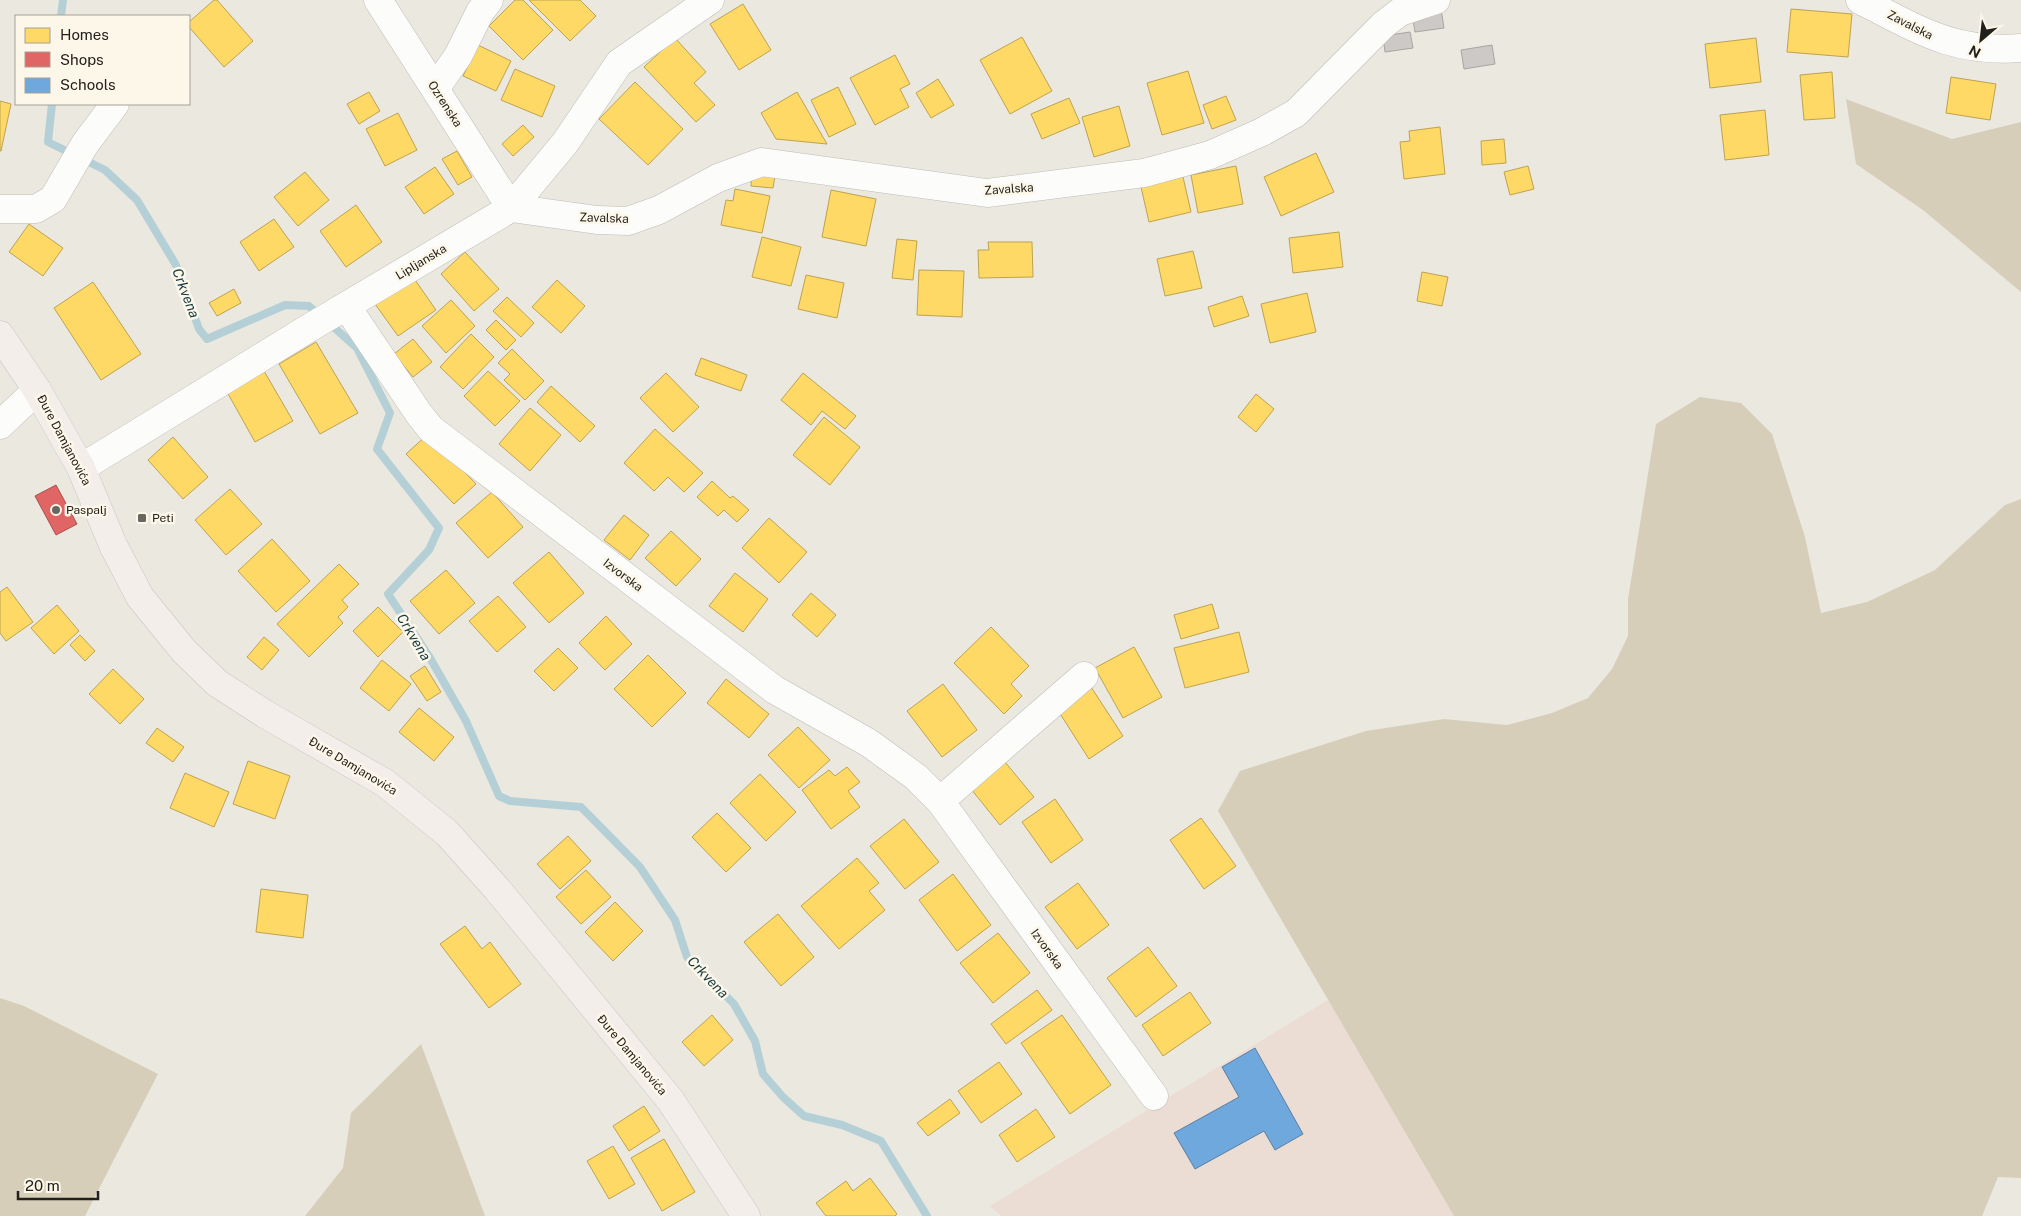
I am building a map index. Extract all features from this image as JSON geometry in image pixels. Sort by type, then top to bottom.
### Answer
[{"type":"main road","name":"Đure Damjanovića","points":[[0,335],[37,390],[81,468],[113,545],[140,597],[184,651],[217,682],[264,714],[385,783],[447,833],[497,889],[671,1101],[746,1216]]},
{"type":"street","name":"Ozrenska","points":[[378,0],[511,208]]},
{"type":"street","points":[[435,89],[458,56],[480,12],[489,0]]},
{"type":"street","name":"Lipljanska","points":[[81,468],[304,331],[511,208],[565,143],[619,63],[710,0]]},
{"type":"street","name":"Zavalska","points":[[511,208],[597,220],[628,221],[659,210],[718,178],[762,162],[987,193],[1144,174],[1210,155],[1262,132],[1296,113],[1383,25],[1400,12],[1436,0]]},
{"type":"street","name":"Zavalska","points":[[1860,0],[1934,38],[1992,50],[2021,48]]},
{"type":"street","points":[[0,209],[36,209],[46,205],[58,192],[85,144],[114,105]]},
{"type":"street","name":"Izvorska","points":[[342,309],[418,414],[431,428],[775,690],[869,743],[916,777],[940,801],[1154,1096]]},
{"type":"street","points":[[0,425],[37,390]]},
{"type":"street","points":[[940,801],[1084,676]]},
{"type":"shaded area","points":[[1846,99],[1952,139],[2021,122],[2021,292],[1923,210],[1856,164]]},
{"type":"shaded area","points":[[1700,397],[1741,403],[1772,434],[1805,537],[1821,613],[1867,602],[1935,570],[2005,505],[2021,499],[2021,1178],[1998,1177],[1982,1216],[1454,1216],[1218,811],[1240,771],[1366,731],[1444,719],[1507,725],[1552,713],[1588,698],[1612,669],[1628,636],[1628,599],[1656,424]]},
{"type":"shaded area","points":[[0,998],[24,1006],[158,1074],[85,1216],[0,1216]]},
{"type":"shaded area","points":[[1328,1000],[1454,1216],[1001,1216],[990,1206]]},
{"type":"shaded area","points":[[421,1044],[485,1216],[305,1216],[343,1168],[351,1113]]},
{"type":"building: Homes","points":[[214,0],[217,0],[253,41],[224,67],[190,28],[190,21]]},
{"type":"building: Homes","points":[[515,0],[523,0],[553,30],[523,60],[489,26]]},
{"type":"building: Homes","points":[[529,0],[580,0],[596,16],[570,41]]},
{"type":"building: Homes","points":[[743,4],[771,50],[739,70],[710,24]]},
{"type":"building: Homes","points":[[1791,9],[1852,14],[1848,57],[1787,52]]},
{"type":"building: Homes","points":[[1022,37],[1052,91],[1010,114],[980,60]]},
{"type":"building: Homes","points":[[675,38],[706,72],[694,83],[715,105],[696,122],[644,67]]},
{"type":"building: Homes","points":[[1756,38],[1761,82],[1710,88],[1705,44]]},
{"type":"building: Homes","points":[[478,45],[511,61],[496,91],[463,76]]},
{"type":"building: Homes","points":[[895,55],[910,84],[900,89],[909,107],[875,125],[850,78]]},
{"type":"building: Homes","points":[[515,69],[555,86],[542,117],[501,100]]},
{"type":"building: Homes","points":[[1188,71],[1204,123],[1162,135],[1147,83]]},
{"type":"building: Homes","points":[[1832,72],[1835,118],[1804,120],[1800,75]]},
{"type":"building: Homes","points":[[1951,77],[1996,84],[1990,120],[1946,113]]},
{"type":"building: Homes","points":[[938,79],[954,105],[931,118],[916,93]]},
{"type":"building: Homes","points":[[635,82],[683,129],[648,165],[599,119]]},
{"type":"building: Homes","points":[[838,87],[856,124],[829,137],[811,100]]},
{"type":"building: Homes","points":[[369,92],[380,111],[359,124],[347,104]]},
{"type":"building: Homes","points":[[797,92],[827,144],[776,139],[761,113]]},
{"type":"building: Homes","points":[[1226,96],[1236,120],[1212,129],[1203,105]]},
{"type":"building: Homes","points":[[1069,98],[1080,123],[1042,139],[1031,114]]},
{"type":"building: Homes","points":[[0,101],[11,104],[1,151],[0,151]]},
{"type":"building: Homes","points":[[1119,106],[1130,146],[1094,157],[1082,117]]},
{"type":"building: Homes","points":[[1765,110],[1769,155],[1725,160],[1720,115]]},
{"type":"building: Homes","points":[[398,113],[417,150],[385,166],[366,129]]},
{"type":"building: Homes","points":[[523,125],[534,137],[513,156],[502,144]]},
{"type":"building: Homes","points":[[1440,127],[1445,174],[1404,179],[1400,142],[1410,141],[1409,131]]},
{"type":"building: Homes","points":[[1504,139],[1506,163],[1482,165],[1481,141]]},
{"type":"building: Homes","points":[[457,151],[472,177],[458,185],[442,159]]},
{"type":"building: Homes","points":[[1316,153],[1334,192],[1281,216],[1264,177]]},
{"type":"building: Homes","points":[[1236,166],[1243,204],[1198,213],[1191,175]]},
{"type":"building: Homes","points":[[1528,166],[1534,189],[1510,195],[1504,172]]},
{"type":"building: Homes","points":[[435,167],[454,194],[424,214],[405,187]]},
{"type":"building: Homes","points":[[305,172],[329,200],[298,226],[274,197]]},
{"type":"building: Homes","points":[[752,173],[775,176],[773,188],[751,186]]},
{"type":"building: Homes","points":[[1183,177],[1191,212],[1149,222],[1141,187]]},
{"type":"building: Homes","points":[[735,189],[770,196],[762,233],[721,225],[726,200],[733,201]]},
{"type":"building: Homes","points":[[831,190],[876,199],[866,246],[822,237]]},
{"type":"building: Homes","points":[[356,205],[382,242],[346,267],[320,231]]},
{"type":"building: Homes","points":[[274,219],[294,247],[259,271],[240,242]]},
{"type":"building: Homes","points":[[29,224],[63,248],[43,276],[9,252]]},
{"type":"building: Homes","points":[[1339,232],[1343,267],[1293,273],[1289,238]]},
{"type":"building: Homes","points":[[762,237],[801,247],[791,286],[752,277]]},
{"type":"building: Homes","points":[[897,239],[917,241],[913,280],[892,278]]},
{"type":"building: Homes","points":[[988,242],[1032,242],[1033,277],[979,278],[978,250],[989,250]]},
{"type":"building: Homes","points":[[1193,251],[1202,288],[1165,296],[1157,259]]},
{"type":"building: Homes","points":[[465,252],[499,289],[474,311],[441,274]]},
{"type":"building: Homes","points":[[919,270],[964,271],[962,317],[917,315]]},
{"type":"building: Homes","points":[[1422,272],[1448,277],[1442,306],[1417,301]]},
{"type":"building: Homes","points":[[806,275],[844,283],[837,318],[798,309]]},
{"type":"building: Homes","points":[[413,277],[436,310],[398,336],[375,304]]},
{"type":"building: Homes","points":[[557,280],[585,306],[561,333],[532,307]]},
{"type":"building: Homes","points":[[93,282],[141,354],[101,380],[54,308]]},
{"type":"building: Homes","points":[[234,289],[241,303],[217,316],[209,303]]},
{"type":"building: Homes","points":[[1307,293],[1316,332],[1270,343],[1261,304]]},
{"type":"building: Homes","points":[[1242,296],[1249,316],[1214,327],[1208,307]]},
{"type":"building: Homes","points":[[507,297],[534,323],[521,337],[493,311]]},
{"type":"building: Homes","points":[[451,300],[475,326],[446,353],[422,326]]},
{"type":"building: Homes","points":[[496,320],[516,340],[506,350],[486,330]]},
{"type":"building: Homes","points":[[471,334],[494,357],[463,389],[440,367]]},
{"type":"building: Homes","points":[[413,339],[432,362],[413,377],[394,354]]},
{"type":"building: Homes","points":[[316,342],[358,413],[320,434],[279,364]]},
{"type":"building: Homes","points":[[512,349],[544,381],[525,400],[504,380],[510,374],[498,363]]},
{"type":"building: Homes","points":[[701,358],[747,375],[741,391],[695,375]]},
{"type":"building: Homes","points":[[264,371],[293,421],[255,442],[227,392]]},
{"type":"building: Homes","points":[[488,371],[520,401],[495,426],[464,396]]},
{"type":"building: Homes","points":[[666,373],[699,407],[673,432],[640,398]]},
{"type":"building: Homes","points":[[803,373],[856,416],[845,429],[822,411],[811,425],[781,400]]},
{"type":"building: Homes","points":[[551,386],[595,426],[580,442],[537,402]]},
{"type":"building: Homes","points":[[1256,394],[1274,409],[1256,432],[1238,417]]},
{"type":"building: Homes","points":[[530,408],[561,435],[530,471],[499,444]]},
{"type":"building: Homes","points":[[824,417],[860,447],[830,485],[793,455]]},
{"type":"building: Homes","points":[[655,429],[703,473],[684,492],[668,477],[654,491],[624,463]]},
{"type":"building: Homes","points":[[428,434],[476,484],[454,504],[406,454]]},
{"type":"building: Homes","points":[[173,437],[208,477],[183,499],[148,460]]},
{"type":"building: Homes","points":[[712,481],[730,498],[733,496],[749,510],[737,522],[724,510],[718,516],[697,497]]},
{"type":"building: Homes","points":[[230,489],[262,524],[226,555],[195,520]]},
{"type":"building: Homes","points":[[492,492],[523,527],[488,558],[456,523]]},
{"type":"building: Homes","points":[[624,515],[649,535],[630,560],[604,540]]},
{"type":"building: Homes","points":[[769,518],[807,552],[779,583],[742,548]]},
{"type":"building: Homes","points":[[671,531],[701,559],[676,586],[645,558]]},
{"type":"building: Homes","points":[[272,539],[310,581],[276,612],[238,571]]},
{"type":"building: Homes","points":[[549,552],[584,593],[549,623],[513,583]]},
{"type":"building: Homes","points":[[339,564],[359,584],[342,600],[348,607],[338,617],[343,623],[309,657],[277,624]]},
{"type":"building: Homes","points":[[446,570],[475,603],[439,634],[410,601]]},
{"type":"building: Homes","points":[[735,573],[768,599],[743,632],[709,606]]},
{"type":"building: Homes","points":[[7,587],[33,622],[6,641],[0,633],[0,592]]},
{"type":"building: Homes","points":[[811,593],[836,615],[817,637],[792,615]]},
{"type":"building: Homes","points":[[498,596],[526,627],[497,652],[469,621]]},
{"type":"building: Homes","points":[[1212,604],[1219,628],[1181,639],[1174,615]]},
{"type":"building: Homes","points":[[57,605],[79,631],[54,654],[31,628]]},
{"type":"building: Homes","points":[[378,607],[403,632],[378,657],[353,631]]},
{"type":"building: Homes","points":[[606,616],[632,644],[605,670],[579,643]]},
{"type":"building: Homes","points":[[991,627],[1029,666],[1011,684],[1022,696],[1004,714],[954,663]]},
{"type":"building: Homes","points":[[1239,632],[1249,672],[1185,688],[1174,648]]},
{"type":"building: Homes","points":[[80,635],[95,651],[85,661],[70,645]]},
{"type":"building: Homes","points":[[264,637],[279,650],[262,670],[247,657]]},
{"type":"building: Homes","points":[[1134,647],[1162,697],[1123,718],[1095,668]]},
{"type":"building: Homes","points":[[558,648],[578,668],[554,691],[534,671]]},
{"type":"building: Homes","points":[[648,655],[686,693],[652,727],[614,689]]},
{"type":"building: Homes","points":[[382,660],[411,684],[389,711],[360,688]]},
{"type":"building: Homes","points":[[425,666],[441,692],[427,701],[410,676]]},
{"type":"building: Homes","points":[[113,669],[144,699],[120,724],[89,694]]},
{"type":"building: Homes","points":[[726,679],[769,714],[749,738],[707,703]]},
{"type":"building: Homes","points":[[943,684],[977,730],[942,757],[907,711]]},
{"type":"building: Homes","points":[[1091,687],[1123,736],[1089,759],[1057,709]]},
{"type":"building: Homes","points":[[419,708],[454,737],[434,761],[399,732]]},
{"type":"building: Homes","points":[[798,727],[830,760],[799,788],[768,755]]},
{"type":"building: Homes","points":[[157,728],[184,747],[173,762],[146,743]]},
{"type":"building: Homes","points":[[248,761],[290,776],[275,819],[233,804]]},
{"type":"building: Homes","points":[[1005,762],[1034,797],[1000,825],[971,789]]},
{"type":"building: Homes","points":[[847,767],[860,782],[848,791],[860,807],[831,829],[802,790],[829,770],[835,776]]},
{"type":"building: Homes","points":[[185,773],[229,792],[214,827],[170,808]]},
{"type":"building: Homes","points":[[760,774],[796,812],[766,841],[730,803]]},
{"type":"building: Homes","points":[[1055,799],[1083,840],[1051,863],[1022,822]]},
{"type":"building: Homes","points":[[717,813],[751,848],[726,872],[692,837]]},
{"type":"building: Homes","points":[[1201,818],[1236,866],[1204,889],[1170,840]]},
{"type":"building: Homes","points":[[904,819],[939,862],[905,889],[870,846]]},
{"type":"building: Homes","points":[[568,836],[591,861],[560,889],[537,864]]},
{"type":"building: Homes","points":[[857,858],[879,883],[869,891],[885,910],[839,949],[801,906]]},
{"type":"building: Homes","points":[[586,870],[611,897],[581,924],[556,897]]},
{"type":"building: Homes","points":[[953,874],[991,925],[957,951],[919,900]]},
{"type":"building: Homes","points":[[1078,883],[1109,925],[1077,949],[1045,907]]},
{"type":"building: Homes","points":[[261,889],[308,895],[303,938],[256,932]]},
{"type":"building: Homes","points":[[615,902],[643,931],[613,961],[585,932]]},
{"type":"building: Homes","points":[[778,914],[814,957],[781,986],[744,942]]},
{"type":"building: Homes","points":[[465,926],[482,949],[490,942],[521,984],[489,1008],[440,944]]},
{"type":"building: Homes","points":[[998,933],[1030,973],[993,1003],[960,963]]},
{"type":"building: Homes","points":[[1148,947],[1177,986],[1136,1017],[1107,978]]},
{"type":"building: Homes","points":[[1037,990],[1052,1010],[1006,1044],[991,1024]]},
{"type":"building: Homes","points":[[1190,992],[1211,1023],[1163,1056],[1142,1025]]},
{"type":"building: Homes","points":[[712,1015],[733,1040],[704,1066],[682,1042]]},
{"type":"building: Homes","points":[[1062,1015],[1111,1085],[1070,1114],[1021,1043]]},
{"type":"building: Homes","points":[[999,1062],[1022,1094],[981,1123],[958,1091]]},
{"type":"building: Homes","points":[[950,1099],[960,1113],[928,1136],[917,1123]]},
{"type":"building: Homes","points":[[644,1106],[660,1131],[629,1151],[613,1126]]},
{"type":"building: Homes","points":[[1036,1109],[1055,1137],[1017,1162],[999,1135]]},
{"type":"building: Homes","points":[[664,1139],[695,1192],[662,1211],[631,1158]]},
{"type":"building: Homes","points":[[613,1146],[635,1184],[609,1199],[587,1161]]},
{"type":"building: Homes","points":[[870,1178],[897,1214],[895,1216],[826,1216],[816,1203],[846,1181],[853,1191]]},
{"type":"building: Shops","name":"Paspalj","points":[[56,485],[77,524],[56,535],[35,496]]},
{"type":"building: Schools","points":[[1255,1048],[1303,1134],[1275,1150],[1264,1131],[1195,1169],[1174,1133],[1239,1097],[1222,1067]]},
{"type":"building: Other","points":[[1441,9],[1444,28],[1415,32],[1412,14]]},
{"type":"building: Other","points":[[1410,32],[1413,48],[1385,52],[1383,36]]},
{"type":"building: Other","points":[[1492,45],[1495,64],[1464,69],[1461,50]]},
{"type":"waterway","name":"Crkvena","points":[[61,15],[63,0]]},
{"type":"waterway","name":"Crkvena","points":[[52,105],[48,142],[105,170],[137,200],[176,265],[199,329],[207,339],[285,305],[309,306],[320,316]]},
{"type":"waterway","name":"Crkvena","points":[[329,323],[357,348],[390,413],[377,449],[439,528],[429,550],[388,594],[430,658],[466,721],[499,796],[510,801],[581,807],[640,867],[675,920],[687,957],[734,1004],[755,1041],[763,1074],[783,1097],[804,1116],[842,1125],[881,1141],[927,1216]]},
{"type":"place","name":"Paspalj","points":[[56,510]]},
{"type":"place","name":"Peti","points":[[142,518]]}]
